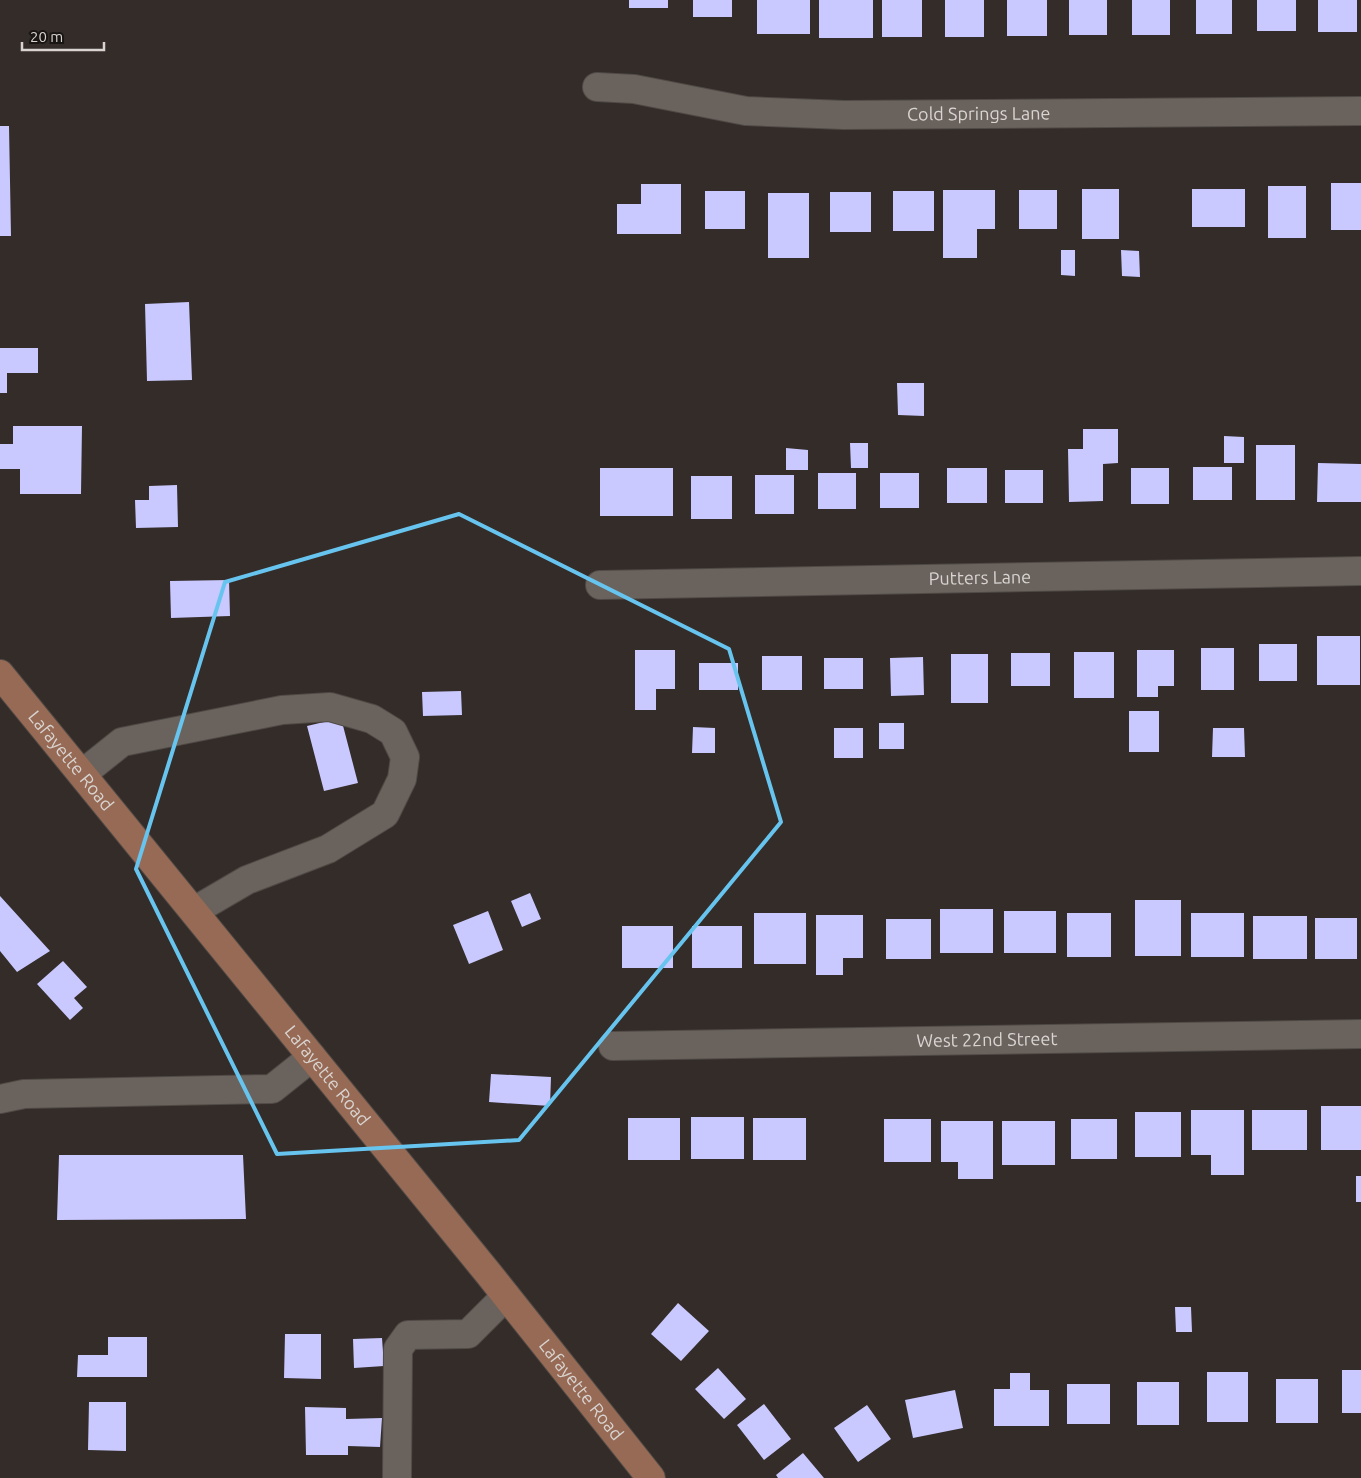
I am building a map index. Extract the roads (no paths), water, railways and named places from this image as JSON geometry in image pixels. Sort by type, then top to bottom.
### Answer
[{"type":"main road","name":"Lafayette Road","points":[[0,674],[506,1296],[651,1478]]},
{"type":"street","name":"Cold Springs Lane","points":[[598,87],[634,89],[746,111],[844,115],[1361,111]]},
{"type":"street","name":"Putters Lane","points":[[600,585],[1361,571]]},
{"type":"street","points":[[82,774],[122,742],[282,710],[330,707],[372,719],[393,732],[405,757],[402,779],[385,814],[328,849],[247,880],[194,912]]},
{"type":"street","name":"West 22nd Street","points":[[613,1046],[1361,1034]]},
{"type":"street","points":[[0,1099],[24,1094],[272,1089],[312,1057]]},
{"type":"street","points":[[397,1478],[398,1348],[408,1335],[468,1334],[506,1296]]}]
